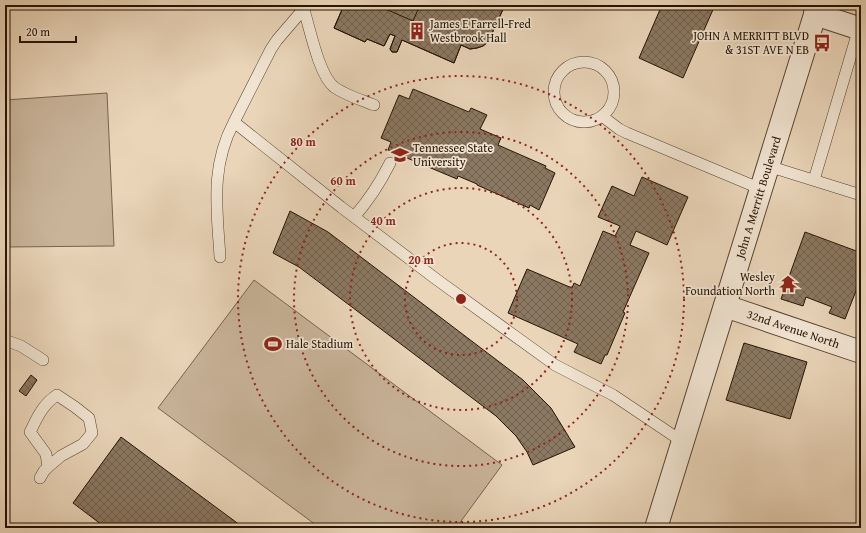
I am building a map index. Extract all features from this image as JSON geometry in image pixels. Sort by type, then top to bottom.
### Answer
[{"type":"street","points":[[816,10],[860,28]]},
{"type":"street","name":"John A Merritt Boulevard","points":[[656,528],[816,10]]},
{"type":"street","name":"32nd Avenue North","points":[[725,306],[861,352]]},
{"type":"lane","points":[[306,7],[322,70],[333,86],[374,105]]},
{"type":"lane","points":[[220,257],[216,187],[225,142],[271,49],[306,7]]},
{"type":"lane","points":[[814,180],[860,28]]},
{"type":"lane","points":[[589,63],[599,67],[607,74],[613,86],[614,96],[609,109],[602,116],[591,121],[579,122],[567,117],[559,109],[555,98],[555,87],[560,75],[567,68],[575,64],[589,63]]},
{"type":"lane","points":[[602,116],[627,133],[761,189]]},
{"type":"lane","points":[[234,122],[354,217],[436,279],[556,365],[613,395],[682,442]]},
{"type":"lane","points":[[354,217],[368,201],[380,183],[390,163]]},
{"type":"lane","points":[[768,166],[861,195]]},
{"type":"lane","points":[[5,340],[21,346],[43,360]]},
{"type":"lane","points":[[40,478],[44,471],[61,456],[84,444],[92,433],[89,418],[57,395],[48,400],[38,414],[30,432],[46,454],[48,467]]},
{"type":"shaded area","points":[[107,93],[114,246],[5,247],[5,100]]},
{"type":"shaded area","name":"Hale Stadium","points":[[254,280],[502,465],[456,528],[320,528],[158,408]]},
{"type":"building","name":"James E Farrell-Fred Westbrook Hall","points":[[344,5],[382,5],[381,7],[413,21],[420,5],[505,5],[488,42],[483,46],[470,49],[461,45],[454,63],[402,40],[397,52],[392,52],[390,49],[395,36],[390,34],[384,46],[367,39],[365,42],[334,28]]},
{"type":"building","name":"James E Farrell-Fred Westbrook Hall","points":[[344,5],[505,5],[488,42],[483,46],[470,49],[461,45],[454,63],[402,40],[397,52],[392,52],[390,49],[395,36],[390,34],[384,46],[367,39],[365,42],[334,28]]},
{"type":"building","points":[[662,5],[715,5],[683,78],[639,58]]},
{"type":"building","points":[[413,89],[469,112],[471,108],[487,115],[480,129],[501,138],[498,145],[546,166],[545,168],[555,173],[539,210],[530,205],[529,208],[458,176],[457,179],[388,150],[391,142],[381,138],[399,95],[409,99]]},
{"type":"building","points":[[642,177],[688,197],[667,245],[636,231],[630,245],[649,253],[623,312],[625,313],[607,355],[605,355],[601,364],[574,352],[578,344],[508,313],[527,269],[572,288],[574,283],[580,286],[603,231],[615,236],[620,226],[598,217],[612,186],[634,196]]},
{"type":"building","points":[[290,211],[328,232],[523,380],[551,408],[575,447],[533,465],[527,452],[516,436],[496,416],[299,267],[273,253]]},
{"type":"building","points":[[805,232],[859,252],[856,261],[861,263],[861,278],[845,319],[829,313],[832,307],[806,297],[803,306],[781,299]]},
{"type":"building","points":[[744,343],[807,362],[790,419],[726,400]]},
{"type":"building","points":[[31,375],[37,380],[26,396],[19,391]]},
{"type":"building","points":[[121,437],[244,528],[106,528],[73,503]]},
{"type":"place","name":"James E Farrell-Fred Westbrook Hall","points":[[417,31]]},
{"type":"place","name":"JOHN A MERRITT BLVD & 31ST AVE N EB","points":[[822,43]]},
{"type":"place","name":"Tennessee State University","points":[[400,155]]},
{"type":"place","name":"Wesley Foundation North","points":[[788,284]]},
{"type":"place","name":"Hale Stadium","points":[[273,344]]}]
